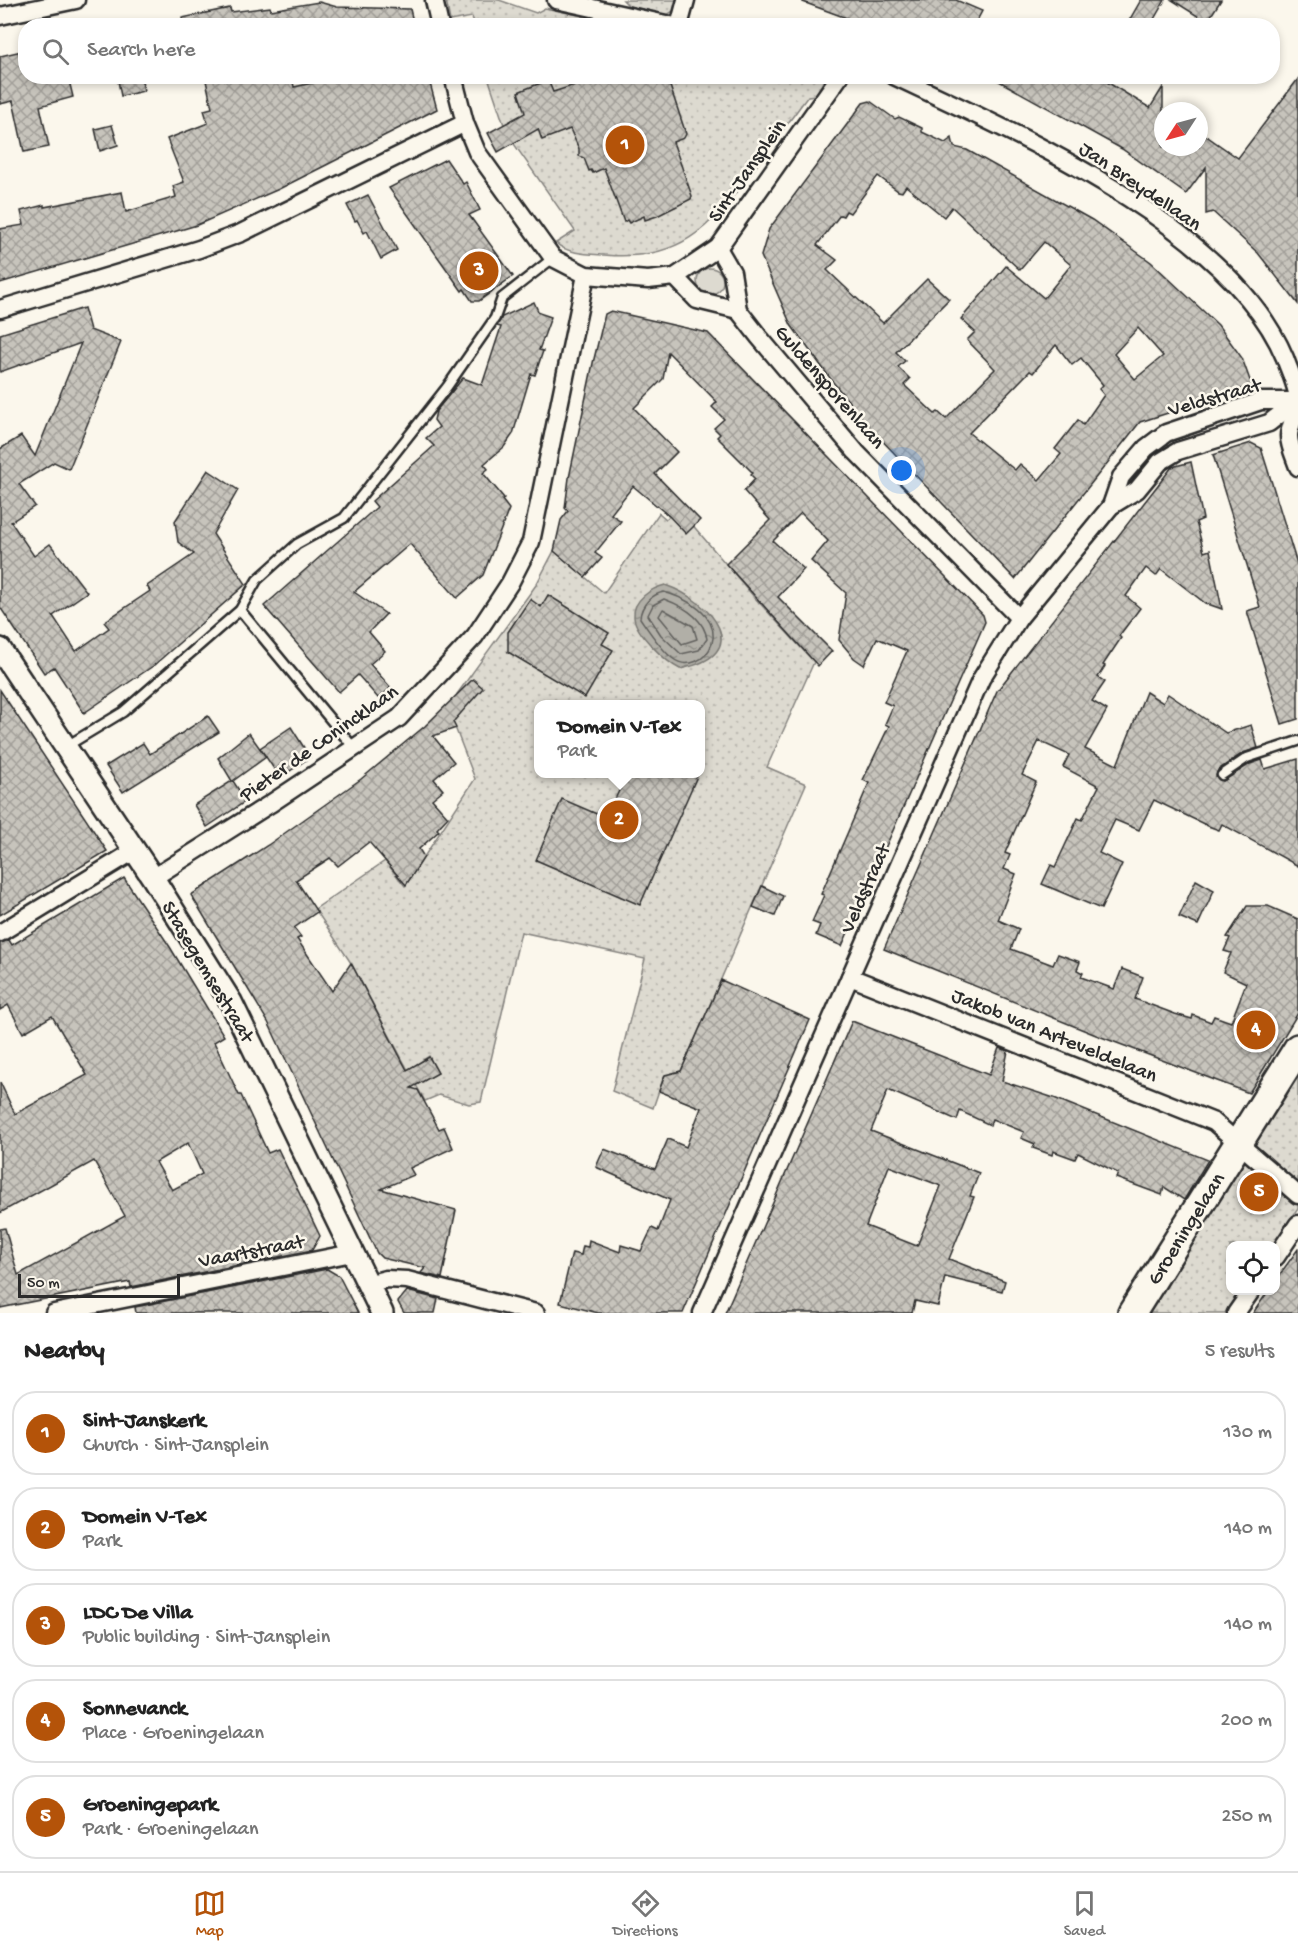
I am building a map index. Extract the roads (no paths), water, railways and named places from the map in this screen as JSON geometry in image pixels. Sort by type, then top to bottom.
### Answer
[{"type":"main road","name":"Groeningelaan","points":[[1132,1313],[1298,1048]]},
{"type":"street","points":[[0,16],[76,0]]},
{"type":"street","points":[[434,0],[438,18]]},
{"type":"street","points":[[556,0],[610,6],[649,18]]},
{"type":"street","points":[[682,18],[686,0]]},
{"type":"street","points":[[455,84],[465,123],[477,152],[553,258],[575,272],[648,280],[675,277],[698,300],[738,310],[732,272],[718,248]]},
{"type":"street","name":"Sint-Jansplein","points":[[675,277],[718,248],[834,84]]},
{"type":"street","name":"Jan Breydellaan","points":[[911,84],[1045,148],[1097,179],[1183,238],[1229,279],[1263,320],[1285,359],[1298,400]]},
{"type":"street","points":[[0,309],[198,249],[241,233],[465,123]]},
{"type":"street","name":"Pieter de Conincklaan","points":[[153,878],[355,749],[399,717],[433,684],[475,636],[521,563],[531,542],[586,275]]},
{"type":"street","name":"Guldensporenlaan","points":[[738,310],[825,417],[1019,618]]},
{"type":"street","points":[[1298,400],[1289,437],[1298,467]]},
{"type":"street","name":"Veldstraat","points":[[1111,506],[1121,477],[1146,448],[1178,428],[1261,401],[1298,400]]},
{"type":"street","name":"Veldstraat","points":[[702,1313],[981,679],[1019,618],[1111,506],[1137,490],[1160,462],[1178,451],[1269,423],[1298,400]]},
{"type":"street","name":"Stasegemsestraat","points":[[0,649],[153,878],[231,1002],[382,1313]]},
{"type":"street","points":[[0,933],[134,851]]},
{"type":"street","name":"Jakob van Arteveldelaan","points":[[850,977],[1214,1122],[1238,1143]]},
{"type":"street","points":[[1238,1143],[1298,1195]]},
{"type":"street","points":[[1280,1250],[1298,1224]]},
{"type":"street","name":"Vaartstraat","points":[[54,1313],[352,1253]]},
{"type":"street","points":[[367,1284],[386,1279],[407,1280],[536,1313]]},
{"type":"street","points":[[1236,1313],[1249,1295]]},
{"type":"lane","points":[[65,747],[123,712],[240,610],[257,580],[289,551],[344,519],[447,387],[495,318],[502,298],[553,258]]},
{"type":"lane","points":[[1146,448],[1160,462]]},
{"type":"lane","points":[[240,610],[355,749]]},
{"type":"lane","points":[[1222,775],[1246,758],[1298,741]]},
{"type":"water","points":[[665,585],[698,603],[719,627],[721,640],[716,652],[703,662],[680,669],[645,639],[636,624],[634,611],[636,605],[649,592]]},
{"type":"place","name":"Sint-Janskerk","points":[[625,145]]},
{"type":"place","name":"LDC De Villa","points":[[479,271]]},
{"type":"place","name":"Domein V-Tex","points":[[619,820]]},
{"type":"place","name":"Sonnevanck","points":[[1256,1030]]},
{"type":"place","name":"Groeningepark","points":[[1259,1192]]}]
